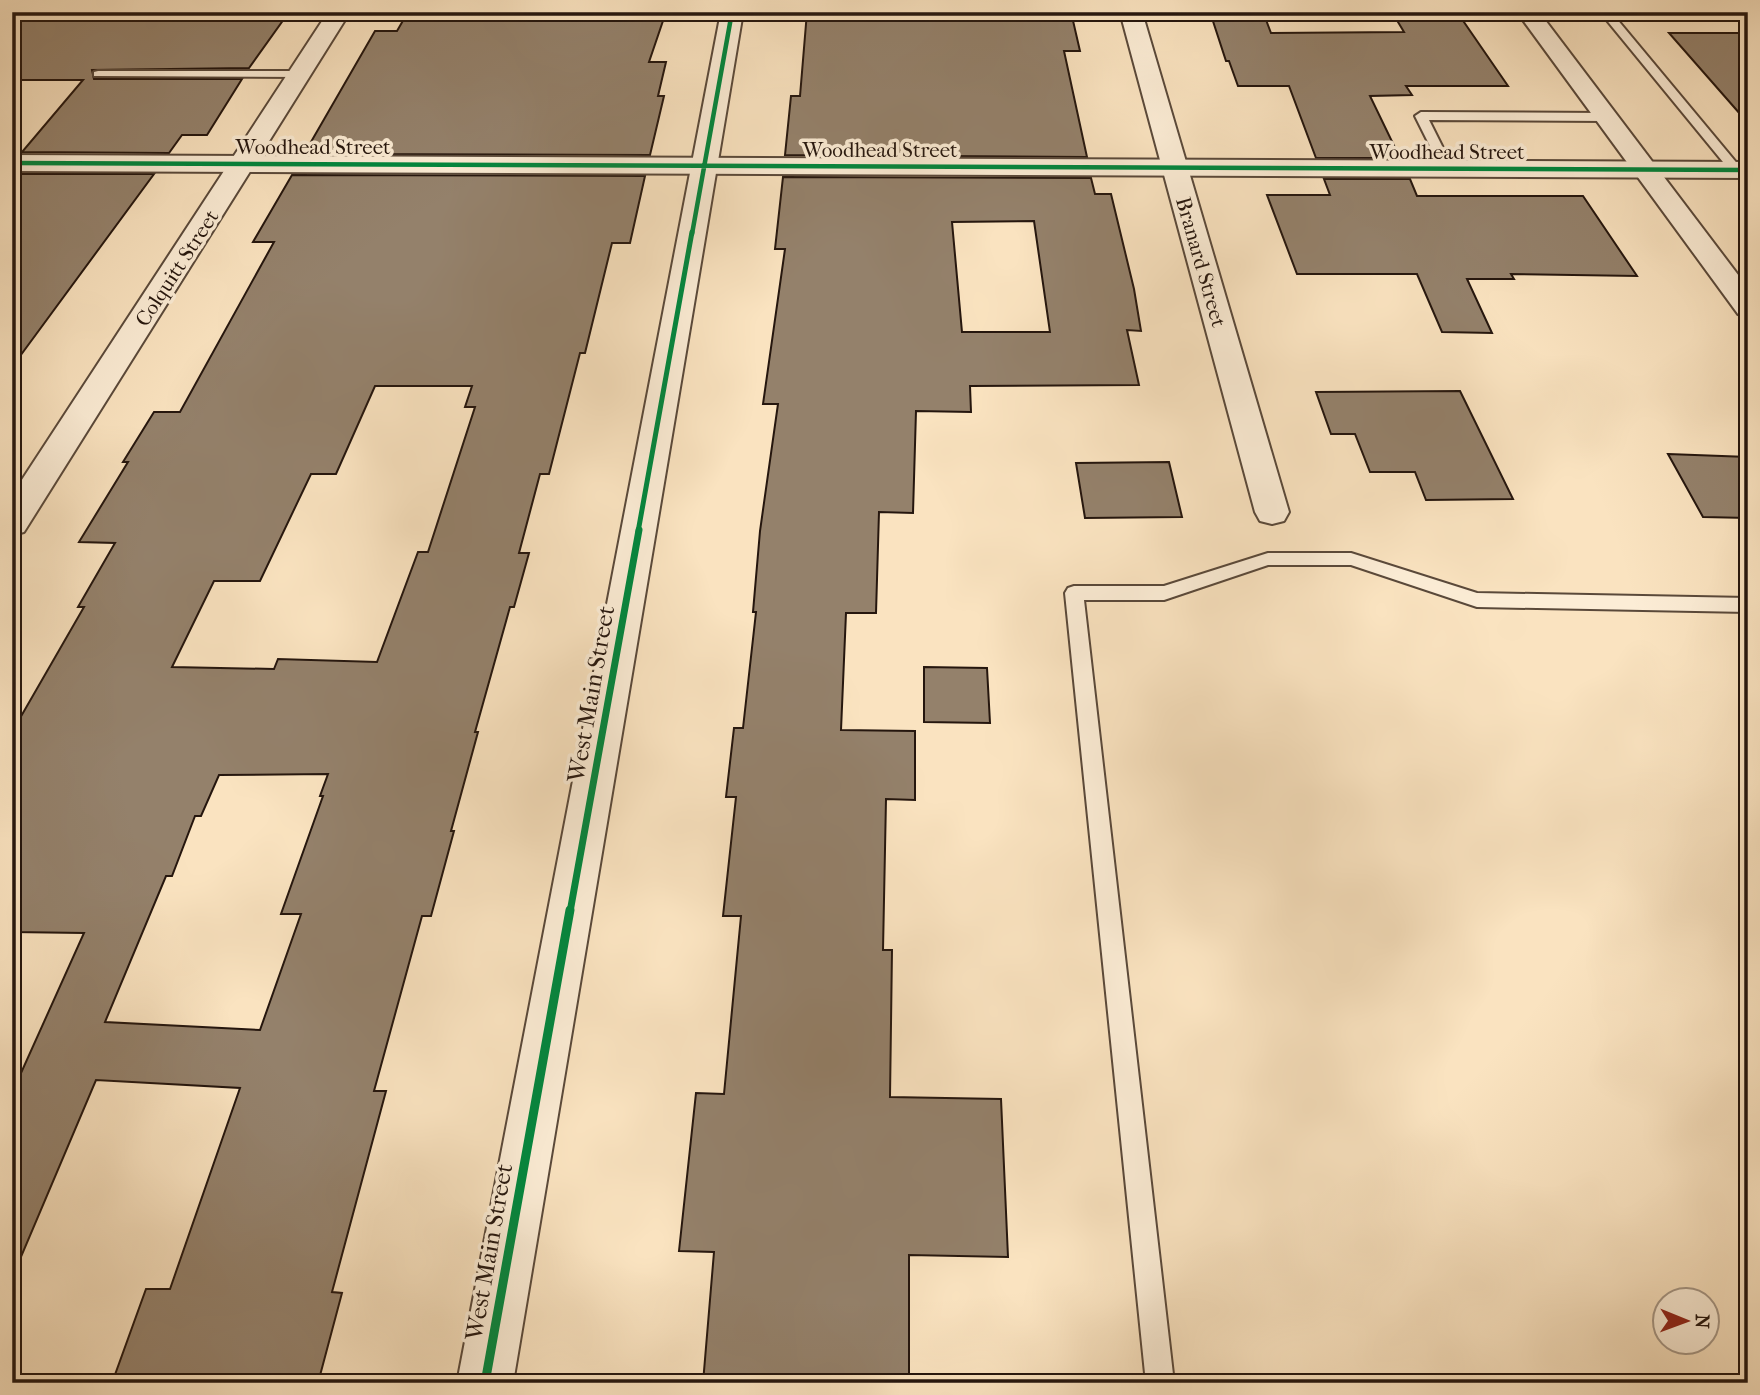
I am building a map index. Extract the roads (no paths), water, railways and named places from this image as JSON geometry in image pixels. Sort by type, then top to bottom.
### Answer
[{"type":"street","name":"Colquitt Street","points":[[12,523],[339,12]]},
{"type":"street","name":"West Main Street","points":[[485,1383],[732,12]]},
{"type":"street","name":"Branard Street","points":[[1131,12],[1272,512]]},
{"type":"street","points":[[1528,12],[1748,308]]},
{"type":"street","name":"Woodhead Street","points":[[12,163],[1742,170]]},
{"type":"lane","points":[[1605,12],[1742,170]]},
{"type":"lane","points":[[98,74],[301,74]]},
{"type":"lane","points":[[1448,170],[1421,117],[1606,117]]},
{"type":"lane","points":[[1160,1383],[1074,593],[1164,593],[1268,559],[1351,559],[1477,600],[1748,605]]}]
